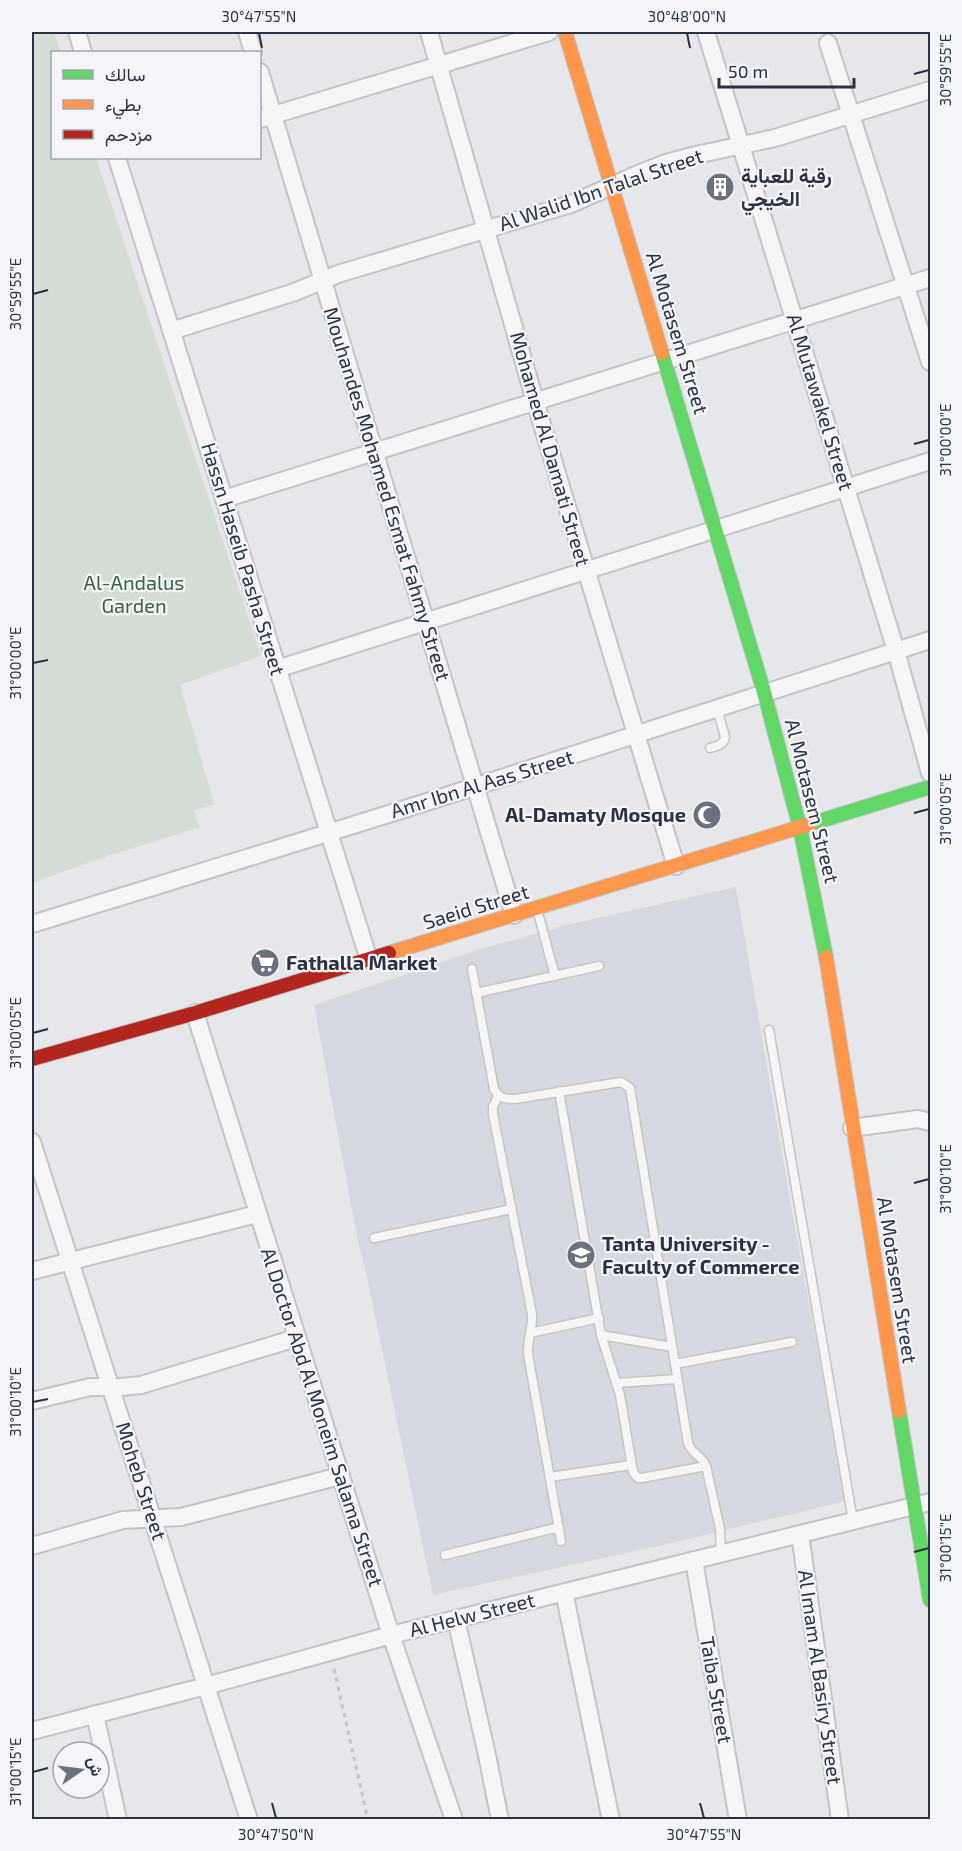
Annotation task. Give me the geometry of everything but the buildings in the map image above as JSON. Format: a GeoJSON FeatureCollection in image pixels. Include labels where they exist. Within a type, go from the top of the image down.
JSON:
{"type":"FeatureCollection","features":[{"type":"Feature","properties":{"kind":"street"},"geometry":{"type":"LineString","coordinates":[[77,32],[83,51]]}},
{"type":"Feature","properties":{"kind":"street"},"geometry":{"type":"LineString","coordinates":[[247,32],[254,51]]}},
{"type":"Feature","properties":{"kind":"street","name":"Mohamed Al Damati Street"},"geometry":{"type":"LineString","coordinates":[[429,32],[535,401],[676,866]]}},
{"type":"Feature","properties":{"kind":"street"},"geometry":{"type":"LineString","coordinates":[[266,117],[549,32]]}},
{"type":"Feature","properties":{"kind":"street","name":"Al Motasem Street"},"geometry":{"type":"LineString","coordinates":[[565,32],[764,692],[800,828],[830,974],[852,1128],[923,1504],[930,1600]]}},
{"type":"Feature","properties":{"kind":"street","name":"Al Mutawakel Street"},"geometry":{"type":"LineString","coordinates":[[706,32],[896,651],[930,773]]}},
{"type":"Feature","properties":{"kind":"street"},"geometry":{"type":"LineString","coordinates":[[828,43],[930,362]]}},
{"type":"Feature","properties":{"kind":"street","name":"Mouhandes Mohamed Esmat Fahmy Street"},"geometry":{"type":"LineString","coordinates":[[261,80],[266,117],[322,280],[514,915]]}},
{"type":"Feature","properties":{"kind":"street","name":"Al Walid Ibn Talal Street"},"geometry":{"type":"LineString","coordinates":[[171,331],[296,292],[322,280],[370,264],[571,204],[666,164],[704,153],[775,138],[930,90]]}},
{"type":"Feature","properties":{"kind":"street","name":"Hassn Haseib Pasha Street"},"geometry":{"type":"LineString","coordinates":[[122,159],[171,331],[369,960]]}},
{"type":"Feature","properties":{"kind":"street"},"geometry":{"type":"LineString","coordinates":[[224,499],[930,278]]}},
{"type":"Feature","properties":{"kind":"street"},"geometry":{"type":"LineString","coordinates":[[278,669],[930,461]]}},
{"type":"Feature","properties":{"kind":"street","name":"Amr Ibn Al Aas Street"},"geometry":{"type":"LineString","coordinates":[[32,924],[476,787],[930,640]]}},
{"type":"Feature","properties":{"kind":"street","name":"Saeid Street"},"geometry":{"type":"LineString","coordinates":[[32,1059],[195,1013],[930,787]]}},
{"type":"Feature","properties":{"kind":"street","name":"Al Doctor Abd Al Moneim Salama Street"},"geometry":{"type":"LineString","coordinates":[[195,1013],[391,1635],[454,1820]]}},
{"type":"Feature","properties":{"kind":"street"},"geometry":{"type":"LineString","coordinates":[[852,1128],[918,1119],[930,1122]]}},
{"type":"Feature","properties":{"kind":"street","name":"Moheb Street"},"geometry":{"type":"LineString","coordinates":[[32,1142],[249,1820]]}},
{"type":"Feature","properties":{"kind":"street"},"geometry":{"type":"LineString","coordinates":[[32,1272],[258,1214]]}},
{"type":"Feature","properties":{"kind":"street"},"geometry":{"type":"LineString","coordinates":[[32,1401],[79,1389],[141,1384],[296,1338]]}},
{"type":"Feature","properties":{"kind":"street"},"geometry":{"type":"LineString","coordinates":[[32,1546],[108,1524],[138,1518],[188,1515],[340,1476]]}},
{"type":"Feature","properties":{"kind":"street","name":"Al Helw Street"},"geometry":{"type":"LineString","coordinates":[[32,1731],[391,1635],[923,1504]]}},
{"type":"Feature","properties":{"kind":"street","name":"Al Imam Al Basiry Street"},"geometry":{"type":"LineString","coordinates":[[800,1534],[840,1820]]}},
{"type":"Feature","properties":{"kind":"street","name":"Taiba Street"},"geometry":{"type":"LineString","coordinates":[[694,1560],[738,1820]]}},
{"type":"Feature","properties":{"kind":"street"},"geometry":{"type":"LineString","coordinates":[[564,1592],[611,1820]]}},
{"type":"Feature","properties":{"kind":"street"},"geometry":{"type":"LineString","coordinates":[[456,1619],[500,1820]]}},
{"type":"Feature","properties":{"kind":"street"},"geometry":{"type":"LineString","coordinates":[[95,1714],[118,1820]]}},
{"type":"Feature","properties":{"kind":"lane"},"geometry":{"type":"LineString","coordinates":[[710,748],[725,741],[717,708]]}},
{"type":"Feature","properties":{"kind":"lane"},"geometry":{"type":"LineString","coordinates":[[537,908],[555,976]]}},
{"type":"Feature","properties":{"kind":"lane"},"geometry":{"type":"LineString","coordinates":[[477,993],[599,966]]}},
{"type":"Feature","properties":{"kind":"lane"},"geometry":{"type":"LineString","coordinates":[[472,969],[494,1089],[498,1096],[515,1099],[621,1082],[630,1088],[689,1448],[703,1459],[706,1466],[720,1529],[721,1554]]}},
{"type":"Feature","properties":{"kind":"lane"},"geometry":{"type":"LineString","coordinates":[[769,1030],[853,1521]]}},
{"type":"Feature","properties":{"kind":"lane"},"geometry":{"type":"LineString","coordinates":[[559,1091],[601,1335],[623,1409],[635,1475],[642,1478],[706,1466]]}},
{"type":"Feature","properties":{"kind":"lane"},"geometry":{"type":"LineString","coordinates":[[498,1096],[493,1107],[493,1114],[532,1314],[528,1354],[561,1542]]}},
{"type":"Feature","properties":{"kind":"lane"},"geometry":{"type":"LineString","coordinates":[[374,1238],[512,1209]]}},
{"type":"Feature","properties":{"kind":"lane"},"geometry":{"type":"LineString","coordinates":[[530,1333],[598,1318]]}},
{"type":"Feature","properties":{"kind":"lane"},"geometry":{"type":"LineString","coordinates":[[601,1335],[672,1347]]}},
{"type":"Feature","properties":{"kind":"lane"},"geometry":{"type":"LineString","coordinates":[[675,1364],[792,1342]]}},
{"type":"Feature","properties":{"kind":"lane"},"geometry":{"type":"LineString","coordinates":[[616,1383],[677,1379]]}},
{"type":"Feature","properties":{"kind":"lane"},"geometry":{"type":"LineString","coordinates":[[550,1478],[632,1465]]}},
{"type":"Feature","properties":{"kind":"lane"},"geometry":{"type":"LineString","coordinates":[[445,1555],[559,1527]]}},
{"type":"Feature","properties":{"kind":"path"},"geometry":{"type":"LineString","coordinates":[[330,1652],[368,1820]]}},
{"type":"Feature","properties":{"kind":"shaded area","name":"Tanta University - Faculty of Commerce"},"geometry":{"type":"Polygon","coordinates":[[[736,887],[792,1211],[846,1501],[659,1546],[433,1595],[357,1237],[314,1005],[481,949],[566,925],[736,887]]]}},
{"type":"Feature","properties":{"kind":"green space","name":"Al-Andalus Garden"},"geometry":{"type":"Polygon","coordinates":[[[32,32],[54,32],[61,51],[51,51],[51,159],[96,159],[261,656],[180,685],[214,804],[194,811],[200,827],[32,883],[32,32]]]}},
{"type":"Feature","properties":{"kind":"traffic: fast"},"geometry":{"type":"LineString","coordinates":[[662,353],[764,692],[800,828],[826,957]]}},
{"type":"Feature","properties":{"kind":"traffic: fast"},"geometry":{"type":"LineString","coordinates":[[810,824],[930,787]]}},
{"type":"Feature","properties":{"kind":"traffic: fast"},"geometry":{"type":"LineString","coordinates":[[899,1411],[930,1600]]}},
{"type":"Feature","properties":{"kind":"traffic: slow"},"geometry":{"type":"LineString","coordinates":[[565,32],[662,353]]}},
{"type":"Feature","properties":{"kind":"traffic: slow"},"geometry":{"type":"LineString","coordinates":[[389,953],[810,824]]}},
{"type":"Feature","properties":{"kind":"traffic: slow"},"geometry":{"type":"LineString","coordinates":[[826,957],[899,1411]]}},
{"type":"Feature","properties":{"kind":"traffic: jam"},"geometry":{"type":"LineString","coordinates":[[32,1059],[195,1013],[389,953]]}},
{"type":"Feature","properties":{"kind":"place","name":"رقية للعباية الخيجي"},"geometry":{"type":"Point","coordinates":[720,187]}},
{"type":"Feature","properties":{"kind":"place","name":"Al-Damaty Mosque"},"geometry":{"type":"Point","coordinates":[707,815]}},
{"type":"Feature","properties":{"kind":"place","name":"Fathalla Market"},"geometry":{"type":"Point","coordinates":[265,963]}},
{"type":"Feature","properties":{"kind":"place","name":"Tanta University - Faculty of Commerce"},"geometry":{"type":"Point","coordinates":[581,1255]}}]}
